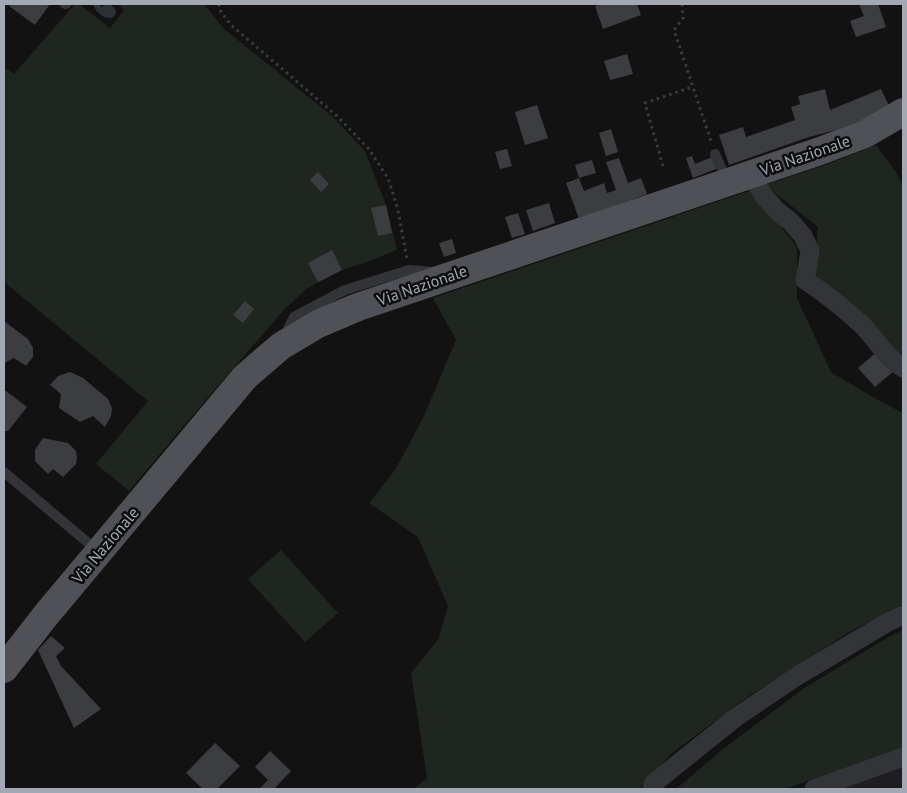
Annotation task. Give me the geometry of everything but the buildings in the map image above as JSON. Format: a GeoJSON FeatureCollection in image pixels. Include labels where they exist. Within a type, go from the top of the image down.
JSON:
{"type":"FeatureCollection","features":[{"type":"Feature","properties":{"kind":"main road","name":"Via Nazionale"},"geometry":{"type":"LineString","coordinates":[[4,669],[245,377],[281,346],[318,324],[358,307],[865,134],[903,112]]}},
{"type":"Feature","properties":{"kind":"street"},"geometry":{"type":"LineString","coordinates":[[739,178],[764,196],[803,236],[810,251],[805,280],[837,303],[864,328],[895,364],[903,368]]}},
{"type":"Feature","properties":{"kind":"street"},"geometry":{"type":"LineString","coordinates":[[653,786],[735,718],[758,702],[797,676],[903,615]]}},
{"type":"Feature","properties":{"kind":"street"},"geometry":{"type":"LineString","coordinates":[[814,789],[903,757]]}},
{"type":"Feature","properties":{"kind":"lane"},"geometry":{"type":"LineString","coordinates":[[716,154],[739,178]]}},
{"type":"Feature","properties":{"kind":"lane"},"geometry":{"type":"LineString","coordinates":[[281,346],[294,316],[346,290],[409,270],[455,274]]}},
{"type":"Feature","properties":{"kind":"lane"},"geometry":{"type":"LineString","coordinates":[[4,472],[99,552]]}},
{"type":"Feature","properties":{"kind":"path"},"geometry":{"type":"LineString","coordinates":[[219,4],[219,9],[231,26],[336,116],[368,148],[388,178],[398,210],[409,270]]}},
{"type":"Feature","properties":{"kind":"path"},"geometry":{"type":"LineString","coordinates":[[682,4],[683,18],[674,30],[716,154]]}},
{"type":"Feature","properties":{"kind":"path"},"geometry":{"type":"LineString","coordinates":[[663,166],[645,103],[692,87]]}},
{"type":"Feature","properties":{"kind":"shaded area"},"geometry":{"type":"Polygon","coordinates":[[[75,4],[79,4],[110,28],[124,10],[118,4],[204,4],[223,28],[333,117],[365,151],[386,205],[397,250],[342,270],[306,289],[283,311],[129,491],[96,464],[148,401],[4,282],[4,67],[14,74],[75,4]]]}},
{"type":"Feature","properties":{"kind":"shaded area"},"geometry":{"type":"Polygon","coordinates":[[[93,4],[98,4],[102,7],[107,4],[110,5],[115,9],[116,14],[112,18],[103,16],[93,4]]]}},
{"type":"Feature","properties":{"kind":"shaded area"},"geometry":{"type":"Polygon","coordinates":[[[876,145],[896,172],[903,186],[903,364],[813,280],[818,227],[765,185],[825,165],[876,145]]]}},
{"type":"Feature","properties":{"kind":"shaded area"},"geometry":{"type":"Polygon","coordinates":[[[752,190],[797,247],[797,298],[831,372],[903,413],[903,604],[851,631],[749,696],[672,753],[640,789],[413,789],[427,778],[411,673],[439,638],[448,606],[418,537],[369,503],[395,470],[423,418],[456,340],[433,298],[752,190]]]}},
{"type":"Feature","properties":{"kind":"shaded area"},"geometry":{"type":"Polygon","coordinates":[[[281,550],[338,613],[305,642],[248,579],[281,550]]]}},
{"type":"Feature","properties":{"kind":"shaded area"},"geometry":{"type":"Polygon","coordinates":[[[903,630],[903,748],[785,789],[676,789],[723,749],[803,689],[903,630]]]}},
{"type":"Feature","properties":{"kind":"shaded area"},"geometry":{"type":"Polygon","coordinates":[[[903,767],[903,789],[842,789],[903,767]]]}}]}
